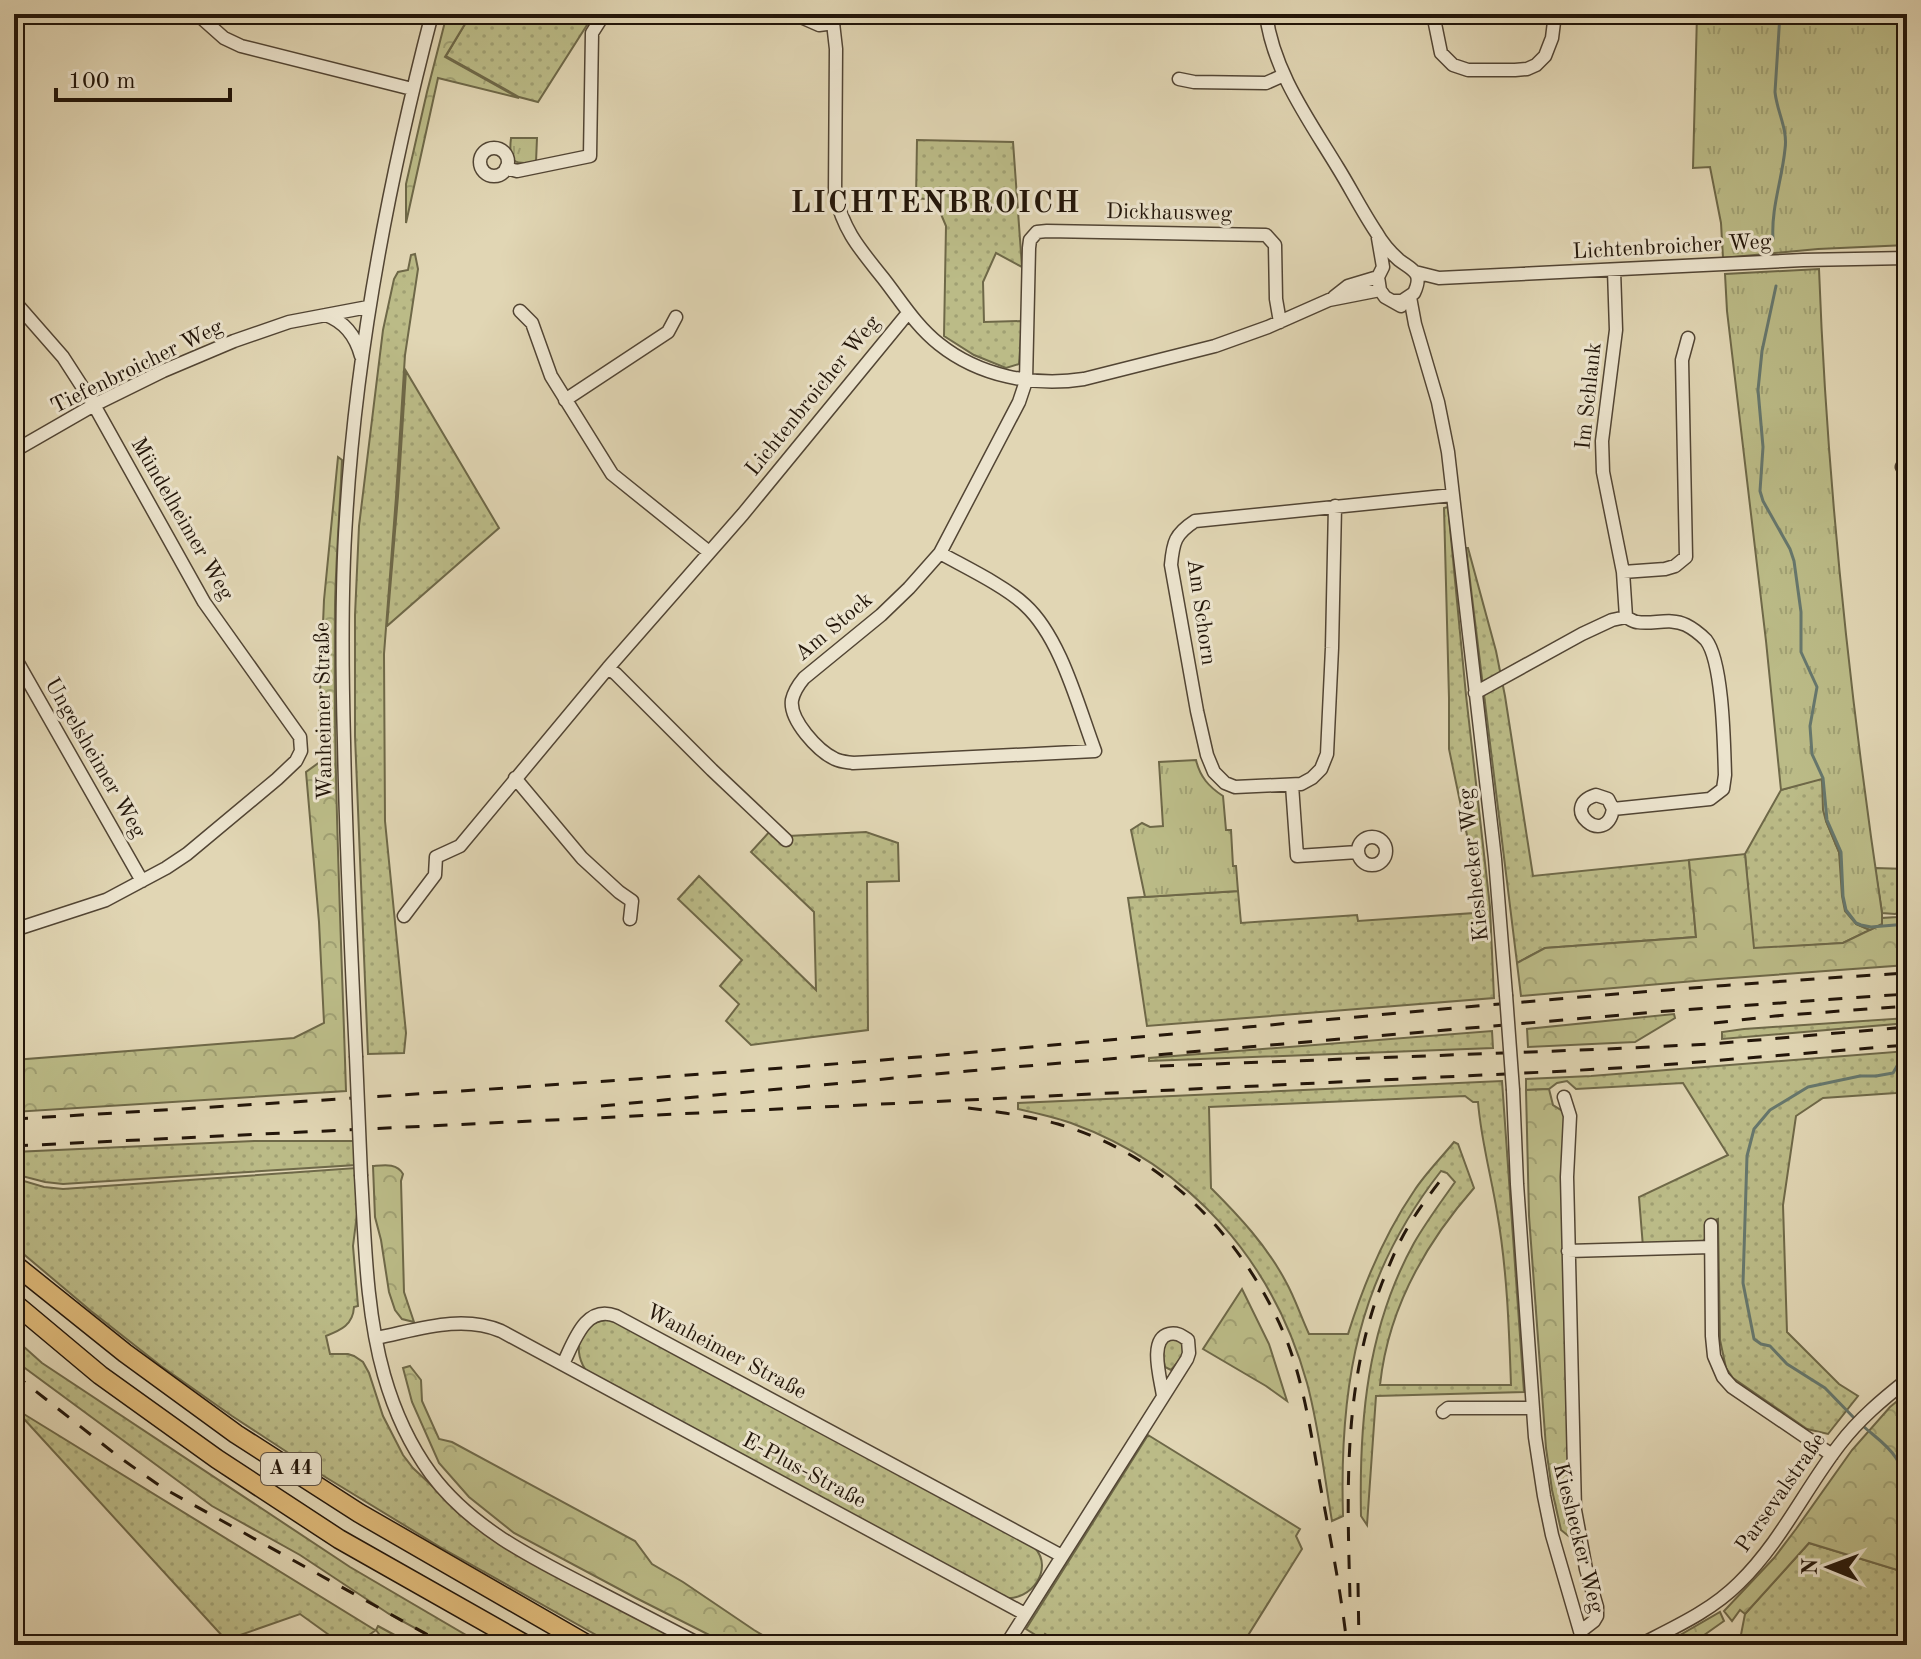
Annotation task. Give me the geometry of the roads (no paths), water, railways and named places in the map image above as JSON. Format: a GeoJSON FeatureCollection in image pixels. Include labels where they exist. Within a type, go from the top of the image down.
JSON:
{"type":"FeatureCollection","features":[{"type":"Feature","properties":{"kind":"highway","name":"A 44"},"geometry":{"type":"LineString","coordinates":[[14,1264],[125,1353],[236,1434],[359,1513],[588,1645]]}},
{"type":"Feature","properties":{"kind":"highway","name":"A 44"},"geometry":{"type":"LineString","coordinates":[[14,1303],[100,1375],[217,1459],[339,1539],[526,1645]]}},
{"type":"Feature","properties":{"kind":"street"},"geometry":{"type":"LineString","coordinates":[[197,14],[224,38],[241,46],[412,89]]}},
{"type":"Feature","properties":{"kind":"street","name":"Wanheimer Straße"},"geometry":{"type":"LineString","coordinates":[[432,14],[412,89],[368,307],[346,519],[342,662],[347,858],[361,1176],[367,1271],[376,1338],[383,1372],[404,1428],[431,1475],[464,1510],[497,1536],[537,1560],[701,1645]]}},
{"type":"Feature","properties":{"kind":"street"},"geometry":{"type":"LineString","coordinates":[[506,168],[517,171],[590,156],[592,33],[604,14]]}},
{"type":"Feature","properties":{"kind":"street"},"geometry":{"type":"LineString","coordinates":[[794,14],[819,25],[833,18],[837,205],[851,238],[908,313]]}},
{"type":"Feature","properties":{"kind":"street"},"geometry":{"type":"LineString","coordinates":[[1266,14],[1268,30],[1290,89],[1377,234],[1400,261]]}},
{"type":"Feature","properties":{"kind":"street"},"geometry":{"type":"LineString","coordinates":[[1433,14],[1441,53],[1453,65],[1468,70],[1515,70],[1536,65],[1545,56],[1552,38],[1555,14]]}},
{"type":"Feature","properties":{"kind":"street"},"geometry":{"type":"LineString","coordinates":[[1179,79],[1266,83],[1284,75]]}},
{"type":"Feature","properties":{"kind":"street","name":"Dickhausweg"},"geometry":{"type":"LineString","coordinates":[[1026,381],[1029,248],[1033,235],[1041,231],[1266,235],[1275,245],[1276,299],[1280,322]]}},
{"type":"Feature","properties":{"kind":"street"},"geometry":{"type":"LineString","coordinates":[[1377,234],[1380,278],[1385,297],[1402,301],[1413,292],[1418,280],[1408,264],[1400,261],[1391,262],[1380,278]]}},
{"type":"Feature","properties":{"kind":"street","name":"Lichtenbroicher Weg"},"geometry":{"type":"LineString","coordinates":[[1415,272],[1439,278],[1803,260],[1907,258]]}},
{"type":"Feature","properties":{"kind":"street","name":"Im Schlank"},"geometry":{"type":"LineString","coordinates":[[1614,270],[1616,330],[1602,441],[1607,496],[1623,572],[1626,617]]}},
{"type":"Feature","properties":{"kind":"street","name":"Lichtenbroicher Weg"},"geometry":{"type":"LineString","coordinates":[[404,916],[435,875],[436,857],[460,846],[608,668],[743,514],[908,313],[939,344],[983,369],[1026,381],[1068,382],[1215,346],[1329,300],[1348,286],[1380,278]]}},
{"type":"Feature","properties":{"kind":"street","name":"Lichtenbroicher Weg"},"geometry":{"type":"LineString","coordinates":[[1413,292],[1439,278]]}},
{"type":"Feature","properties":{"kind":"street","name":"Kieshecker Weg"},"geometry":{"type":"LineString","coordinates":[[1413,292],[1415,324]]}},
{"type":"Feature","properties":{"kind":"street","name":"Mündelheimer Weg"},"geometry":{"type":"LineString","coordinates":[[14,301],[63,357],[94,405],[192,583],[300,737],[301,751],[296,761],[272,783],[187,854],[142,881]]}},
{"type":"Feature","properties":{"kind":"street","name":"Kieshecker Weg"},"geometry":{"type":"LineString","coordinates":[[1394,301],[1409,312],[1415,324],[1448,452],[1495,859],[1539,1469],[1549,1522],[1584,1645]]}},
{"type":"Feature","properties":{"kind":"street","name":"Tiefenbroicher Weg"},"geometry":{"type":"LineString","coordinates":[[14,451],[94,405],[234,341],[289,322],[368,307]]}},
{"type":"Feature","properties":{"kind":"street"},"geometry":{"type":"LineString","coordinates":[[520,311],[532,323],[551,376],[612,474],[709,552]]}},
{"type":"Feature","properties":{"kind":"street"},"geometry":{"type":"LineString","coordinates":[[326,315],[339,321],[352,334],[362,363]]}},
{"type":"Feature","properties":{"kind":"street"},"geometry":{"type":"LineString","coordinates":[[565,400],[668,332],[676,317]]}},
{"type":"Feature","properties":{"kind":"street"},"geometry":{"type":"LineString","coordinates":[[1623,572],[1665,569],[1686,557],[1682,360],[1688,338]]}},
{"type":"Feature","properties":{"kind":"street","name":"Am Stock"},"geometry":{"type":"LineString","coordinates":[[940,553],[1011,595],[1027,607],[1045,629],[1065,670],[1095,751],[853,763],[831,758],[821,750],[798,724],[793,712],[792,700],[804,678],[881,615],[940,553],[1019,402],[1026,381]]}},
{"type":"Feature","properties":{"kind":"street","name":"Am Schorn"},"geometry":{"type":"LineString","coordinates":[[1292,785],[1235,787],[1225,783],[1214,772],[1207,755],[1183,639],[1171,565],[1173,543],[1184,528],[1195,521],[1453,495]]}},
{"type":"Feature","properties":{"kind":"street"},"geometry":{"type":"LineString","coordinates":[[1335,506],[1327,754],[1315,775],[1301,784],[1292,785],[1297,856],[1358,852]]}},
{"type":"Feature","properties":{"kind":"street"},"geometry":{"type":"LineString","coordinates":[[1475,693],[1612,620],[1626,617],[1636,622],[1679,623],[1687,625],[1707,641],[1719,686],[1725,775],[1723,789],[1710,799],[1613,809]]}},
{"type":"Feature","properties":{"kind":"street","name":"Ungelsheimer Weg"},"geometry":{"type":"LineString","coordinates":[[14,656],[142,881]]}},
{"type":"Feature","properties":{"kind":"street"},"geometry":{"type":"LineString","coordinates":[[608,668],[786,840]]}},
{"type":"Feature","properties":{"kind":"street"},"geometry":{"type":"LineString","coordinates":[[515,778],[582,858],[632,901],[630,919]]}},
{"type":"Feature","properties":{"kind":"street"},"geometry":{"type":"LineString","coordinates":[[14,930],[106,900],[142,881]]}},
{"type":"Feature","properties":{"kind":"street","name":"Kieshecker Weg"},"geometry":{"type":"LineString","coordinates":[[1564,1097],[1570,1116],[1567,1177],[1575,1510],[1597,1607],[1594,1621],[1581,1631]]}},
{"type":"Feature","properties":{"kind":"street"},"geometry":{"type":"LineString","coordinates":[[1711,1225],[1712,1336],[1714,1356],[1723,1377],[1732,1387],[1832,1455]]}},
{"type":"Feature","properties":{"kind":"street"},"geometry":{"type":"LineString","coordinates":[[1568,1251],[1711,1247]]}},
{"type":"Feature","properties":{"kind":"street","name":"Wanheimer Straße"},"geometry":{"type":"LineString","coordinates":[[563,1364],[588,1319],[604,1313],[616,1316],[1062,1556]]}},
{"type":"Feature","properties":{"kind":"street"},"geometry":{"type":"LineString","coordinates":[[376,1338],[460,1322],[482,1325],[501,1331],[563,1364]]}},
{"type":"Feature","properties":{"kind":"street"},"geometry":{"type":"LineString","coordinates":[[1006,1645],[1174,1381],[1189,1353],[1188,1340],[1179,1334],[1167,1334],[1161,1338],[1157,1348],[1163,1396]]}},
{"type":"Feature","properties":{"kind":"street","name":"E-Plus-Straße"},"geometry":{"type":"LineString","coordinates":[[563,1364],[1025,1614]]}},
{"type":"Feature","properties":{"kind":"street","name":"Parsevalstraße"},"geometry":{"type":"LineString","coordinates":[[1640,1645],[1696,1616],[1738,1585],[1783,1531],[1849,1433],[1907,1380]]}},
{"type":"Feature","properties":{"kind":"street"},"geometry":{"type":"LineString","coordinates":[[1443,1412],[1448,1408],[1533,1408]]}},
{"type":"Feature","properties":{"kind":"waterway"},"geometry":{"type":"LineString","coordinates":[[1773,239],[1786,142],[1775,92],[1780,14]]}},
{"type":"Feature","properties":{"kind":"waterway"},"geometry":{"type":"LineString","coordinates":[[1776,286],[1762,351],[1758,390],[1763,447],[1760,491],[1794,561],[1801,612],[1801,652],[1817,687],[1810,726],[1812,754],[1823,778],[1827,820],[1841,852],[1846,910],[1861,925],[1907,924]]}},
{"type":"Feature","properties":{"kind":"waterway"},"geometry":{"type":"LineString","coordinates":[[1857,1421],[1825,1388],[1787,1364],[1770,1346],[1754,1339],[1743,1283],[1747,1156],[1754,1129],[1770,1110],[1808,1087],[1860,1076],[1893,1073],[1897,1066],[1907,1066]]}},
{"type":"Feature","properties":{"kind":"waterway"},"geometry":{"type":"LineString","coordinates":[[1863,1426],[1889,1449],[1899,1464],[1907,1515]]}},
{"type":"Feature","properties":{"kind":"railway"},"geometry":{"type":"LineString","coordinates":[[14,1119],[764,1069],[1518,1002],[1907,973]]}},
{"type":"Feature","properties":{"kind":"railway"},"geometry":{"type":"LineString","coordinates":[[601,1106],[968,1071],[1668,1011],[1907,994]]}},
{"type":"Feature","properties":{"kind":"railway"},"geometry":{"type":"LineString","coordinates":[[1714,1023],[1907,1006]]}},
{"type":"Feature","properties":{"kind":"railway"},"geometry":{"type":"LineString","coordinates":[[1160,1066],[1711,1044],[1907,1027]]}},
{"type":"Feature","properties":{"kind":"railway"},"geometry":{"type":"LineString","coordinates":[[14,1146],[1546,1072],[1907,1045]]}},
{"type":"Feature","properties":{"kind":"railway"},"geometry":{"type":"LineString","coordinates":[[968,1108],[1058,1124],[1132,1156],[1165,1178],[1195,1204],[1247,1265],[1285,1336],[1302,1390],[1347,1645]]}},
{"type":"Feature","properties":{"kind":"railway"},"geometry":{"type":"LineString","coordinates":[[1350,1597],[1350,1438],[1360,1360],[1369,1321],[1397,1248],[1417,1213],[1447,1172]]}},
{"type":"Feature","properties":{"kind":"railway"},"geometry":{"type":"LineString","coordinates":[[14,1374],[163,1488],[446,1645]]}},
{"type":"Feature","properties":{"kind":"railway"},"geometry":{"type":"LineString","coordinates":[[1358,1583],[1359,1645]]}},
{"type":"Feature","properties":{"kind":"district","name":"LICHTENBROICH"},"geometry":{"type":"Point","coordinates":[936,204]}}]}
